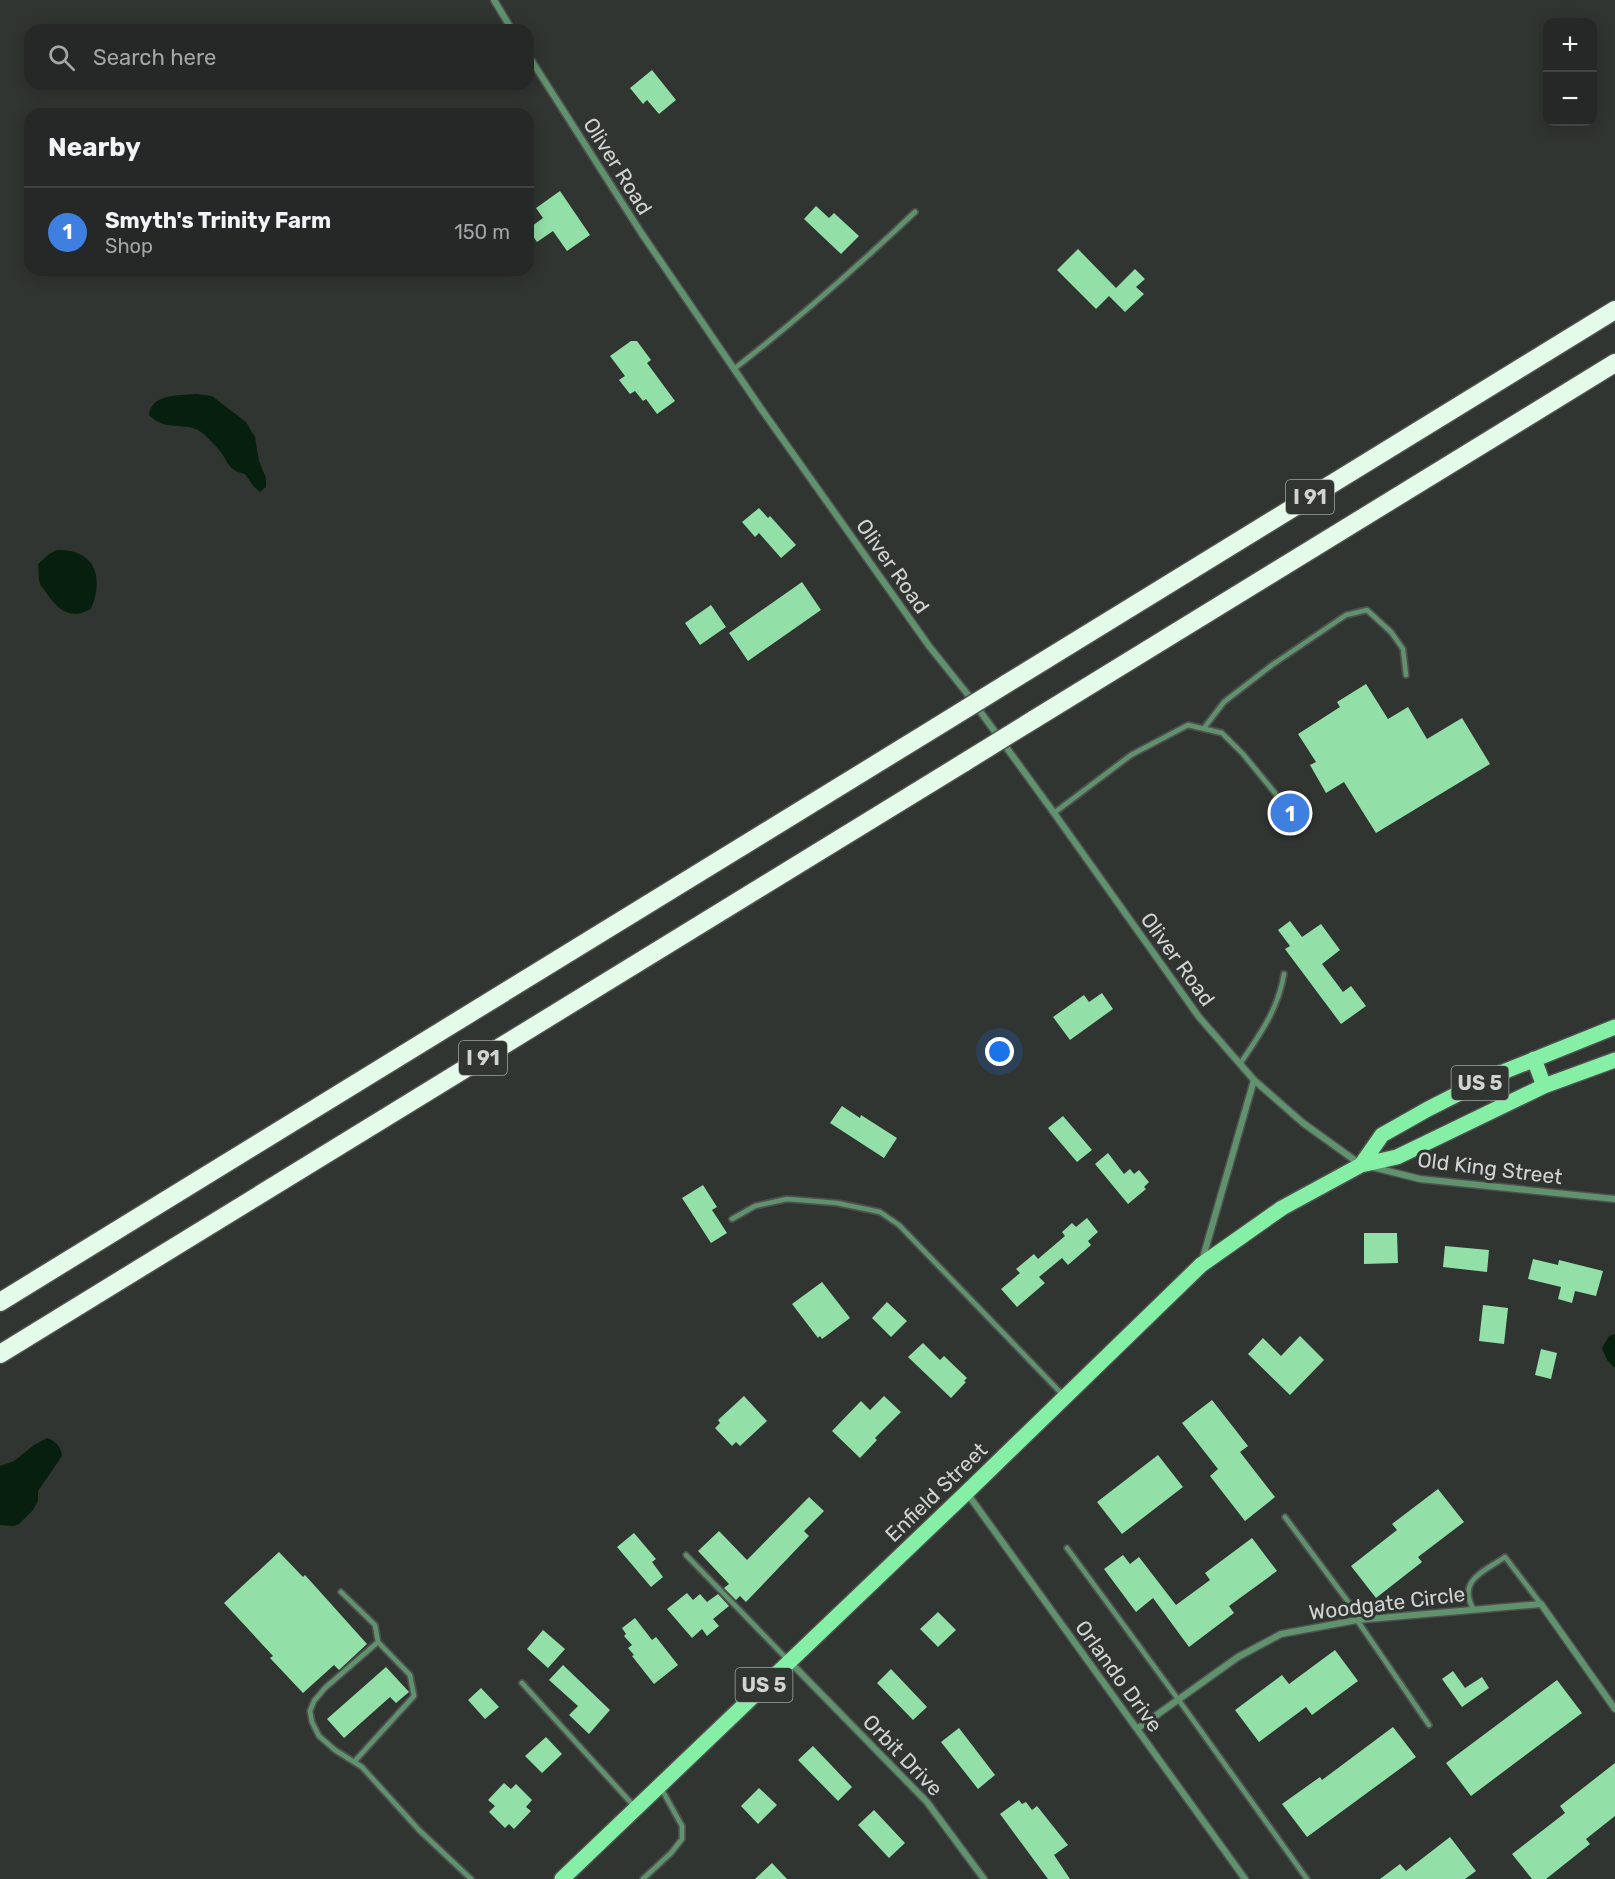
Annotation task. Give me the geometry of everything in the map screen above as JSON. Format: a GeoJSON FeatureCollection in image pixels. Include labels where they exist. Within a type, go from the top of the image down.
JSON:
{"type":"FeatureCollection","features":[{"type":"Feature","properties":{"kind":"highway","name":"I 91"},"geometry":{"type":"LineString","coordinates":[[0,1302],[1615,310]]}},
{"type":"Feature","properties":{"kind":"highway","name":"I 91"},"geometry":{"type":"LineString","coordinates":[[0,1354],[1615,363]]}},
{"type":"Feature","properties":{"kind":"main road","name":"US 5"},"geometry":{"type":"LineString","coordinates":[[1361,1165],[1382,1135],[1428,1109],[1534,1059],[1615,1027]]}},
{"type":"Feature","properties":{"kind":"main road"},"geometry":{"type":"LineString","coordinates":[[1534,1059],[1544,1086]]}},
{"type":"Feature","properties":{"kind":"main road","name":"US 5"},"geometry":{"type":"LineString","coordinates":[[1361,1165],[1397,1157],[1544,1086],[1615,1060]]}},
{"type":"Feature","properties":{"kind":"main road","name":"Enfield Street"},"geometry":{"type":"LineString","coordinates":[[562,1879],[1201,1265],[1282,1208],[1361,1165]]}},
{"type":"Feature","properties":{"kind":"street"},"geometry":{"type":"LineString","coordinates":[[494,0],[508,24]]}},
{"type":"Feature","properties":{"kind":"street","name":"Oliver Road"},"geometry":{"type":"LineString","coordinates":[[534,64],[642,234],[734,369],[929,646],[969,696],[1199,1017],[1254,1080],[1303,1123],[1361,1165]]}},
{"type":"Feature","properties":{"kind":"street"},"geometry":{"type":"LineString","coordinates":[[1201,1265],[1254,1080]]}},
{"type":"Feature","properties":{"kind":"street","name":"Old King Street"},"geometry":{"type":"LineString","coordinates":[[1361,1165],[1420,1179],[1615,1199]]}},
{"type":"Feature","properties":{"kind":"street","name":"Orlando Drive"},"geometry":{"type":"LineString","coordinates":[[966,1492],[1245,1879]]}},
{"type":"Feature","properties":{"kind":"street"},"geometry":{"type":"LineString","coordinates":[[1541,1604],[1615,1709]]}},
{"type":"Feature","properties":{"kind":"street","name":"Woodgate Circle"},"geometry":{"type":"LineString","coordinates":[[1137,1728],[1238,1657],[1281,1634],[1359,1620],[1541,1604]]}},
{"type":"Feature","properties":{"kind":"street","name":"Orbit Drive"},"geometry":{"type":"LineString","coordinates":[[789,1661],[927,1802],[984,1879]]}},
{"type":"Feature","properties":{"kind":"lane"},"geometry":{"type":"LineString","coordinates":[[734,369],[830,290],[915,212]]}},
{"type":"Feature","properties":{"kind":"lane"},"geometry":{"type":"LineString","coordinates":[[1204,728],[1224,702],[1272,665],[1346,615],[1367,610],[1391,632],[1402,649],[1406,675]]}},
{"type":"Feature","properties":{"kind":"lane"},"geometry":{"type":"LineString","coordinates":[[1054,813],[1131,755],[1188,725],[1222,733],[1244,754],[1275,793]]}},
{"type":"Feature","properties":{"kind":"lane"},"geometry":{"type":"LineString","coordinates":[[1240,1064],[1274,1011],[1281,992],[1284,974]]}},
{"type":"Feature","properties":{"kind":"lane"},"geometry":{"type":"LineString","coordinates":[[732,1219],[755,1206],[787,1199],[837,1203],[880,1212],[899,1225],[1065,1397]]}},
{"type":"Feature","properties":{"kind":"lane"},"geometry":{"type":"LineString","coordinates":[[1286,1517],[1359,1620],[1429,1725]]}},
{"type":"Feature","properties":{"kind":"lane"},"geometry":{"type":"LineString","coordinates":[[1067,1548],[1179,1699],[1307,1879]]}},
{"type":"Feature","properties":{"kind":"lane"},"geometry":{"type":"LineString","coordinates":[[686,1555],[789,1661]]}},
{"type":"Feature","properties":{"kind":"lane"},"geometry":{"type":"LineString","coordinates":[[1474,1610],[1467,1592],[1470,1581],[1505,1557],[1541,1604]]}},
{"type":"Feature","properties":{"kind":"lane"},"geometry":{"type":"LineString","coordinates":[[341,1593],[375,1625],[378,1642],[410,1675],[414,1696],[354,1762]]}},
{"type":"Feature","properties":{"kind":"lane"},"geometry":{"type":"LineString","coordinates":[[378,1642],[325,1688],[314,1701],[310,1711],[312,1722],[319,1736],[335,1750],[362,1767],[427,1839],[471,1879]]}},
{"type":"Feature","properties":{"kind":"lane"},"geometry":{"type":"LineString","coordinates":[[522,1683],[636,1808]]}},
{"type":"Feature","properties":{"kind":"lane"},"geometry":{"type":"LineString","coordinates":[[643,1879],[671,1853],[682,1839],[682,1826],[659,1785]]}},
{"type":"Feature","properties":{"kind":"shaded area"},"geometry":{"type":"Polygon","coordinates":[[[196,394],[212,396],[246,422],[255,437],[259,461],[266,478],[266,487],[260,492],[245,474],[232,468],[219,450],[201,432],[192,428],[168,425],[149,415],[151,408],[160,399],[196,394]]]}},
{"type":"Feature","properties":{"kind":"shaded area"},"geometry":{"type":"Polygon","coordinates":[[[57,550],[81,554],[94,568],[97,587],[91,609],[76,614],[64,611],[54,603],[41,586],[38,564],[57,550]]]}},
{"type":"Feature","properties":{"kind":"shaded area"},"geometry":{"type":"Polygon","coordinates":[[[1615,1334],[1615,1368],[1607,1360],[1602,1348],[1609,1336],[1615,1334]]]}},
{"type":"Feature","properties":{"kind":"shaded area"},"geometry":{"type":"Polygon","coordinates":[[[47,1438],[58,1445],[62,1456],[38,1491],[38,1501],[33,1510],[19,1524],[0,1525],[0,1466],[14,1461],[47,1438]]]}},
{"type":"Feature","properties":{"kind":"building"},"geometry":{"type":"Polygon","coordinates":[[[652,70],[676,100],[659,114],[647,100],[643,104],[630,88],[652,70]]]}},
{"type":"Feature","properties":{"kind":"building"},"geometry":{"type":"Polygon","coordinates":[[[560,191],[590,235],[567,251],[553,231],[537,242],[534,238],[534,225],[543,218],[536,208],[560,191]]]}},
{"type":"Feature","properties":{"kind":"building"},"geometry":{"type":"Polygon","coordinates":[[[816,206],[829,218],[834,213],[859,236],[841,254],[804,219],[816,206]]]}},
{"type":"Feature","properties":{"kind":"building"},"geometry":{"type":"Polygon","coordinates":[[[1078,249],[1116,288],[1135,269],[1145,279],[1136,287],[1144,294],[1125,312],[1109,296],[1096,309],[1057,270],[1078,249]]]}},
{"type":"Feature","properties":{"kind":"building"},"geometry":{"type":"Polygon","coordinates":[[[631,341],[637,341],[651,360],[647,363],[675,401],[657,414],[646,399],[643,401],[635,391],[630,394],[619,380],[625,376],[610,356],[631,341]]]}},
{"type":"Feature","properties":{"kind":"building"},"geometry":{"type":"Polygon","coordinates":[[[759,508],[768,518],[770,516],[796,545],[781,558],[759,533],[755,537],[742,522],[759,508]]]}},
{"type":"Feature","properties":{"kind":"building"},"geometry":{"type":"Polygon","coordinates":[[[802,582],[821,610],[748,661],[729,633],[802,582]]]}},
{"type":"Feature","properties":{"kind":"building"},"geometry":{"type":"Polygon","coordinates":[[[711,605],[726,627],[700,645],[685,623],[711,605]]]}},
{"type":"Feature","properties":{"kind":"building"},"geometry":{"type":"Polygon","coordinates":[[[1366,684],[1388,719],[1408,707],[1427,739],[1462,718],[1490,764],[1376,833],[1344,782],[1326,793],[1310,765],[1316,762],[1298,734],[1340,707],[1337,702],[1366,684]]]}},
{"type":"Feature","properties":{"kind":"building"},"geometry":{"type":"Polygon","coordinates":[[[1290,921],[1302,937],[1321,924],[1340,950],[1322,964],[1343,992],[1351,986],[1366,1006],[1341,1024],[1285,949],[1290,946],[1278,930],[1290,921]]]}},
{"type":"Feature","properties":{"kind":"building"},"geometry":{"type":"Polygon","coordinates":[[[1102,993],[1113,1009],[1070,1040],[1053,1017],[1084,995],[1089,1002],[1102,993]]]}},
{"type":"Feature","properties":{"kind":"building"},"geometry":{"type":"Polygon","coordinates":[[[842,1106],[897,1138],[884,1158],[830,1123],[842,1106]]]}},
{"type":"Feature","properties":{"kind":"building"},"geometry":{"type":"Polygon","coordinates":[[[1063,1116],[1092,1150],[1077,1162],[1048,1128],[1063,1116]]]}},
{"type":"Feature","properties":{"kind":"building"},"geometry":{"type":"Polygon","coordinates":[[[1108,1153],[1124,1174],[1130,1169],[1134,1174],[1139,1170],[1149,1182],[1144,1187],[1146,1189],[1128,1204],[1095,1164],[1108,1153]]]}},
{"type":"Feature","properties":{"kind":"building"},"geometry":{"type":"Polygon","coordinates":[[[703,1185],[717,1207],[712,1210],[727,1233],[711,1243],[682,1198],[703,1185]]]}},
{"type":"Feature","properties":{"kind":"building"},"geometry":{"type":"Polygon","coordinates":[[[1087,1218],[1098,1232],[1088,1241],[1091,1245],[1068,1265],[1062,1258],[1039,1277],[1045,1283],[1017,1307],[1001,1289],[1020,1273],[1016,1269],[1034,1254],[1038,1259],[1065,1236],[1062,1232],[1072,1223],[1076,1227],[1087,1218]]]}},
{"type":"Feature","properties":{"kind":"building"},"geometry":{"type":"Polygon","coordinates":[[[1364,1233],[1397,1233],[1398,1263],[1364,1264],[1364,1233]]]}},
{"type":"Feature","properties":{"kind":"building"},"geometry":{"type":"Polygon","coordinates":[[[1445,1246],[1489,1250],[1487,1272],[1443,1267],[1445,1246]]]}},
{"type":"Feature","properties":{"kind":"building"},"geometry":{"type":"Polygon","coordinates":[[[1533,1259],[1558,1265],[1559,1260],[1603,1271],[1596,1296],[1575,1291],[1572,1303],[1558,1299],[1561,1287],[1528,1279],[1533,1259]]]}},
{"type":"Feature","properties":{"kind":"building"},"geometry":{"type":"Polygon","coordinates":[[[822,1282],[850,1318],[822,1339],[820,1336],[818,1338],[792,1304],[822,1282]]]}},
{"type":"Feature","properties":{"kind":"building"},"geometry":{"type":"Polygon","coordinates":[[[887,1302],[907,1321],[891,1337],[872,1318],[887,1302]]]}},
{"type":"Feature","properties":{"kind":"building"},"geometry":{"type":"Polygon","coordinates":[[[1483,1305],[1508,1308],[1504,1344],[1479,1341],[1483,1305]]]}},
{"type":"Feature","properties":{"kind":"building"},"geometry":{"type":"Polygon","coordinates":[[[1300,1336],[1324,1360],[1290,1395],[1248,1354],[1263,1338],[1281,1356],[1300,1336]]]}},
{"type":"Feature","properties":{"kind":"building"},"geometry":{"type":"Polygon","coordinates":[[[923,1343],[940,1360],[944,1356],[967,1378],[951,1398],[908,1357],[923,1343]]]}},
{"type":"Feature","properties":{"kind":"building"},"geometry":{"type":"Polygon","coordinates":[[[1541,1349],[1557,1353],[1551,1379],[1535,1375],[1541,1349]]]}},
{"type":"Feature","properties":{"kind":"building"},"geometry":{"type":"Polygon","coordinates":[[[744,1396],[767,1421],[740,1446],[736,1442],[732,1446],[715,1428],[720,1423],[718,1420],[744,1396]]]}},
{"type":"Feature","properties":{"kind":"building"},"geometry":{"type":"Polygon","coordinates":[[[884,1396],[901,1412],[875,1438],[877,1440],[860,1458],[832,1431],[861,1401],[870,1410],[884,1396]]]}},
{"type":"Feature","properties":{"kind":"building"},"geometry":{"type":"Polygon","coordinates":[[[1212,1400],[1248,1446],[1240,1452],[1275,1497],[1245,1521],[1210,1476],[1218,1469],[1182,1423],[1212,1400]]]}},
{"type":"Feature","properties":{"kind":"building"},"geometry":{"type":"Polygon","coordinates":[[[1158,1455],[1183,1487],[1122,1534],[1097,1502],[1158,1455]]]}},
{"type":"Feature","properties":{"kind":"building"},"geometry":{"type":"Polygon","coordinates":[[[1438,1489],[1464,1522],[1418,1557],[1422,1562],[1376,1598],[1351,1566],[1397,1530],[1392,1524],[1438,1489]]]}},
{"type":"Feature","properties":{"kind":"building"},"geometry":{"type":"Polygon","coordinates":[[[809,1497],[824,1511],[804,1531],[809,1536],[746,1602],[740,1596],[736,1600],[724,1588],[729,1584],[698,1551],[719,1531],[747,1560],[809,1497]]]}},
{"type":"Feature","properties":{"kind":"building"},"geometry":{"type":"Polygon","coordinates":[[[634,1533],[656,1559],[652,1562],[663,1577],[651,1587],[617,1547],[634,1533]]]}},
{"type":"Feature","properties":{"kind":"building"},"geometry":{"type":"Polygon","coordinates":[[[1252,1538],[1277,1571],[1229,1606],[1234,1613],[1189,1647],[1153,1598],[1136,1612],[1104,1569],[1123,1555],[1130,1564],[1139,1557],[1176,1605],[1210,1580],[1205,1573],[1252,1538]]]}},
{"type":"Feature","properties":{"kind":"building"},"geometry":{"type":"Polygon","coordinates":[[[279,1552],[303,1577],[305,1575],[367,1644],[339,1670],[334,1665],[303,1693],[270,1658],[273,1656],[224,1603],[279,1552]]]}},
{"type":"Feature","properties":{"kind":"building"},"geometry":{"type":"Polygon","coordinates":[[[687,1593],[693,1600],[700,1594],[707,1602],[718,1594],[729,1606],[713,1619],[719,1626],[707,1636],[702,1629],[692,1638],[667,1609],[687,1593]]]}},
{"type":"Feature","properties":{"kind":"building"},"geometry":{"type":"Polygon","coordinates":[[[938,1612],[956,1630],[938,1647],[920,1629],[938,1612]]]}},
{"type":"Feature","properties":{"kind":"building"},"geometry":{"type":"Polygon","coordinates":[[[635,1618],[652,1640],[656,1637],[678,1665],[654,1684],[632,1656],[634,1655],[628,1648],[632,1645],[624,1636],[626,1634],[622,1628],[635,1618]]]}},
{"type":"Feature","properties":{"kind":"building"},"geometry":{"type":"Polygon","coordinates":[[[543,1630],[565,1649],[548,1668],[527,1649],[543,1630]]]}},
{"type":"Feature","properties":{"kind":"building"},"geometry":{"type":"Polygon","coordinates":[[[1335,1650],[1358,1681],[1312,1715],[1306,1707],[1259,1742],[1235,1710],[1282,1675],[1289,1684],[1335,1650]]]}},
{"type":"Feature","properties":{"kind":"building"},"geometry":{"type":"Polygon","coordinates":[[[563,1665],[610,1710],[589,1734],[569,1715],[578,1706],[549,1680],[563,1665]]]}},
{"type":"Feature","properties":{"kind":"building"},"geometry":{"type":"Polygon","coordinates":[[[386,1667],[409,1692],[396,1703],[390,1697],[344,1738],[327,1719],[386,1667]]]}},
{"type":"Feature","properties":{"kind":"building"},"geometry":{"type":"Polygon","coordinates":[[[891,1669],[927,1707],[913,1720],[877,1683],[891,1669]]]}},
{"type":"Feature","properties":{"kind":"building"},"geometry":{"type":"Polygon","coordinates":[[[1453,1671],[1465,1688],[1482,1677],[1489,1688],[1462,1707],[1442,1679],[1453,1671]]]}},
{"type":"Feature","properties":{"kind":"building"},"geometry":{"type":"Polygon","coordinates":[[[1557,1680],[1582,1713],[1471,1796],[1446,1763],[1557,1680]]]}},
{"type":"Feature","properties":{"kind":"building"},"geometry":{"type":"Polygon","coordinates":[[[481,1688],[499,1707],[485,1719],[468,1700],[481,1688]]]}},
{"type":"Feature","properties":{"kind":"building"},"geometry":{"type":"Polygon","coordinates":[[[1393,1727],[1416,1757],[1307,1837],[1282,1804],[1320,1777],[1322,1780],[1393,1727]]]}},
{"type":"Feature","properties":{"kind":"building"},"geometry":{"type":"Polygon","coordinates":[[[959,1728],[995,1775],[978,1789],[941,1742],[959,1728]]]}},
{"type":"Feature","properties":{"kind":"building"},"geometry":{"type":"Polygon","coordinates":[[[546,1737],[562,1754],[542,1773],[525,1756],[546,1737]]]}},
{"type":"Feature","properties":{"kind":"building"},"geometry":{"type":"Polygon","coordinates":[[[813,1746],[852,1787],[838,1801],[798,1760],[813,1746]]]}},
{"type":"Feature","properties":{"kind":"building"},"geometry":{"type":"Polygon","coordinates":[[[1615,1763],[1615,1816],[1586,1839],[1590,1844],[1546,1879],[1532,1879],[1512,1854],[1565,1813],[1560,1806],[1615,1763]]]}},
{"type":"Feature","properties":{"kind":"building"},"geometry":{"type":"Polygon","coordinates":[[[504,1783],[511,1789],[516,1784],[532,1800],[526,1807],[531,1811],[514,1829],[509,1824],[505,1828],[489,1812],[495,1806],[488,1800],[504,1783]]]}},
{"type":"Feature","properties":{"kind":"building"},"geometry":{"type":"Polygon","coordinates":[[[759,1788],[777,1805],[758,1824],[741,1806],[759,1788]]]}},
{"type":"Feature","properties":{"kind":"building"},"geometry":{"type":"Polygon","coordinates":[[[1019,1800],[1022,1804],[1026,1802],[1032,1810],[1037,1806],[1068,1845],[1054,1855],[1070,1879],[1048,1879],[1000,1814],[1019,1800]]]}},
{"type":"Feature","properties":{"kind":"building"},"geometry":{"type":"Polygon","coordinates":[[[874,1810],[905,1843],[889,1858],[858,1825],[874,1810]]]}},
{"type":"Feature","properties":{"kind":"building"},"geometry":{"type":"Polygon","coordinates":[[[1450,1837],[1476,1871],[1465,1879],[1380,1879],[1400,1864],[1406,1871],[1450,1837]]]}},
{"type":"Feature","properties":{"kind":"building"},"geometry":{"type":"Polygon","coordinates":[[[772,1863],[787,1879],[755,1879],[772,1863]]]}},
{"type":"Feature","properties":{"kind":"place","name":"Smyth's Trinity Farm"},"geometry":{"type":"Point","coordinates":[1290,813]}}]}
